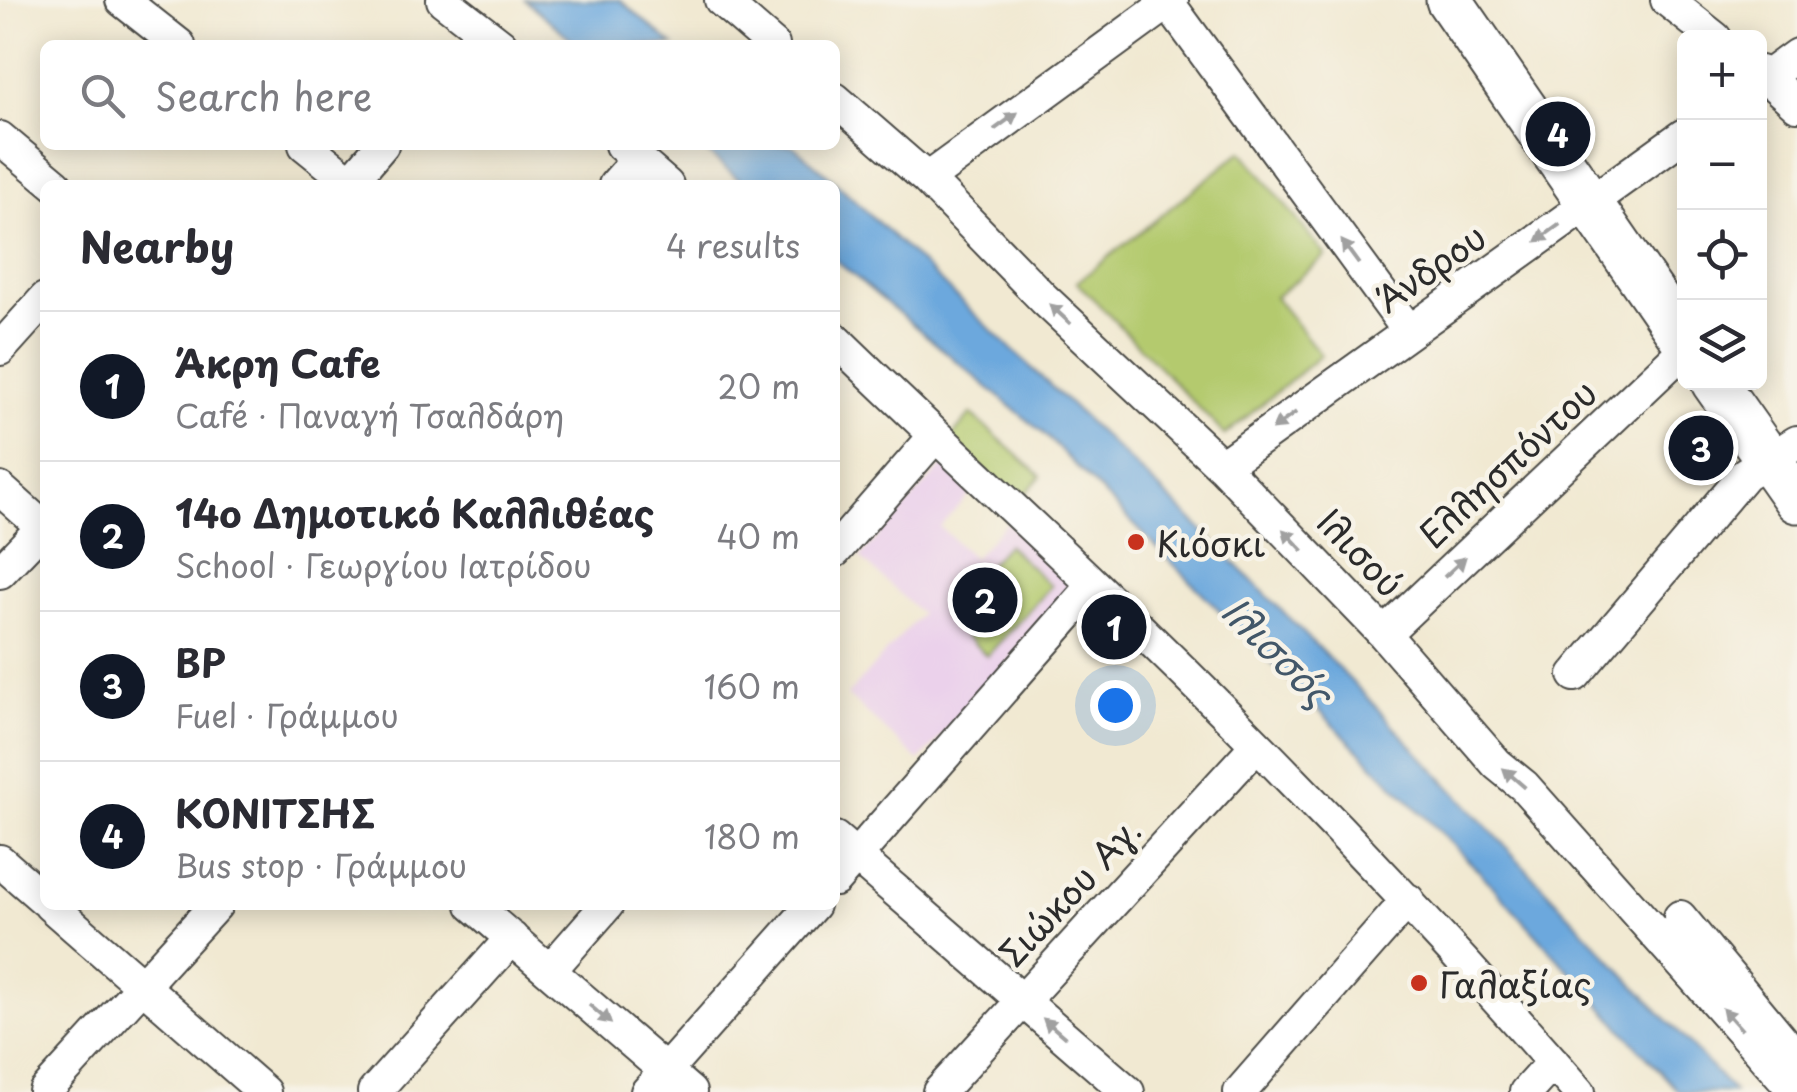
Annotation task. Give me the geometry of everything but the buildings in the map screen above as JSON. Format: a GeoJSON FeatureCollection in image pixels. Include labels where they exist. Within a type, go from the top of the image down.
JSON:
{"type":"FeatureCollection","features":[{"type":"Feature","properties":{"kind":"street"},"geometry":{"type":"LineString","coordinates":[[122,0],[173,40]]}},
{"type":"Feature","properties":{"kind":"street"},"geometry":{"type":"LineString","coordinates":[[443,0],[484,40]]}},
{"type":"Feature","properties":{"kind":"street"},"geometry":{"type":"LineString","coordinates":[[721,0],[767,40]]}},
{"type":"Feature","properties":{"kind":"street"},"geometry":{"type":"LineString","coordinates":[[1449,0],[1677,330]]}},
{"type":"Feature","properties":{"kind":"street"},"geometry":{"type":"LineString","coordinates":[[1667,0],[1705,30]]}},
{"type":"Feature","properties":{"kind":"street"},"geometry":{"type":"LineString","coordinates":[[927,179],[1168,1],[1408,330]]}},
{"type":"Feature","properties":{"kind":"street"},"geometry":{"type":"LineString","coordinates":[[1767,74],[1797,55]]}},
{"type":"Feature","properties":{"kind":"street"},"geometry":{"type":"LineString","coordinates":[[1767,81],[1797,105]]}},
{"type":"Feature","properties":{"kind":"street","name":"Ιλισού"},"geometry":{"type":"LineString","coordinates":[[840,103],[927,179],[1044,299],[1222,466],[1384,634],[1497,764],[1524,786],[1796,1092]]}},
{"type":"Feature","properties":{"kind":"street"},"geometry":{"type":"LineString","coordinates":[[0,138],[50,180]]}},
{"type":"Feature","properties":{"kind":"street","name":"Άνδρου"},"geometry":{"type":"LineString","coordinates":[[1222,466],[1677,140]]}},
{"type":"Feature","properties":{"kind":"street"},"geometry":{"type":"LineString","coordinates":[[311,150],[346,180]]}},
{"type":"Feature","properties":{"kind":"street"},"geometry":{"type":"LineString","coordinates":[[353,180],[378,150]]}},
{"type":"Feature","properties":{"kind":"street"},"geometry":{"type":"LineString","coordinates":[[617,180],[629,152],[660,180]]}},
{"type":"Feature","properties":{"kind":"street"},"geometry":{"type":"LineString","coordinates":[[0,349],[40,304]]}},
{"type":"Feature","properties":{"kind":"street"},"geometry":{"type":"LineString","coordinates":[[840,344],[1258,746],[1408,900],[1579,1092]]}},
{"type":"Feature","properties":{"kind":"street","name":"Ελλησπόντου"},"geometry":{"type":"LineString","coordinates":[[1384,634],[1677,357]]}},
{"type":"Feature","properties":{"kind":"street"},"geometry":{"type":"LineString","coordinates":[[1722,390],[1782,451],[1797,500]]}},
{"type":"Feature","properties":{"kind":"street"},"geometry":{"type":"LineString","coordinates":[[840,545],[935,436]]}},
{"type":"Feature","properties":{"kind":"street"},"geometry":{"type":"LineString","coordinates":[[1575,675],[1746,474],[1782,451]]}},
{"type":"Feature","properties":{"kind":"street"},"geometry":{"type":"LineString","coordinates":[[0,489],[40,524]]}},
{"type":"Feature","properties":{"kind":"street"},"geometry":{"type":"LineString","coordinates":[[0,572],[40,531]]}},
{"type":"Feature","properties":{"kind":"street"},"geometry":{"type":"LineString","coordinates":[[1094,585],[842,858],[1022,1000],[1128,1092]]}},
{"type":"Feature","properties":{"kind":"street","name":"Σιώκου Αγ."},"geometry":{"type":"LineString","coordinates":[[939,1092],[1258,746]]}},
{"type":"Feature","properties":{"kind":"street"},"geometry":{"type":"LineString","coordinates":[[0,861],[40,896]]}},
{"type":"Feature","properties":{"kind":"street"},"geometry":{"type":"LineString","coordinates":[[1240,1092],[1408,900]]}},
{"type":"Feature","properties":{"kind":"street"},"geometry":{"type":"LineString","coordinates":[[56,910],[264,1092]]}},
{"type":"Feature","properties":{"kind":"street"},"geometry":{"type":"LineString","coordinates":[[44,1092],[211,910]]}},
{"type":"Feature","properties":{"kind":"street"},"geometry":{"type":"LineString","coordinates":[[479,910],[550,970],[668,1085],[808,910]]}},
{"type":"Feature","properties":{"kind":"street"},"geometry":{"type":"LineString","coordinates":[[550,970],[603,910]]}},
{"type":"Feature","properties":{"kind":"street"},"geometry":{"type":"LineString","coordinates":[[1680,916],[1797,1058]]}},
{"type":"Feature","properties":{"kind":"street"},"geometry":{"type":"LineString","coordinates":[[374,1092],[512,938]]}},
{"type":"Feature","properties":{"kind":"street"},"geometry":{"type":"LineString","coordinates":[[1526,1092],[1553,1062]]}},
{"type":"Feature","properties":{"kind":"shaded area"},"geometry":{"type":"Polygon","coordinates":[[[944,464],[973,491],[940,527],[973,558],[1007,522],[1077,586],[919,761],[847,695],[921,614],[860,557],[944,464]]]}},
{"type":"Feature","properties":{"kind":"green space"},"geometry":{"type":"Polygon","coordinates":[[[1242,151],[1326,256],[1275,297],[1321,355],[1225,435],[1077,282],[1242,151]]]}},
{"type":"Feature","properties":{"kind":"green space"},"geometry":{"type":"Polygon","coordinates":[[[971,414],[1041,476],[1016,504],[949,440],[971,414]]]}},
{"type":"Feature","properties":{"kind":"green space"},"geometry":{"type":"Polygon","coordinates":[[[1007,545],[1051,586],[987,656],[943,615],[1007,545]]]}},
{"type":"Feature","properties":{"kind":"water"},"geometry":{"type":"Polygon","coordinates":[[[525,0],[620,0],[667,40],[572,40],[525,0]]]}},
{"type":"Feature","properties":{"kind":"water"},"geometry":{"type":"Polygon","coordinates":[[[704,150],[798,150],[833,180],[740,180],[704,150]]]}},
{"type":"Feature","properties":{"kind":"water","name":"Ιλισσός"},"geometry":{"type":"Polygon","coordinates":[[[840,186],[1196,524],[1362,692],[1734,1092],[1679,1092],[1479,871],[1043,433],[840,264],[840,186]]]}},
{"type":"Feature","properties":{"kind":"place","name":"ΚΟΝΙΤΣΗΣ"},"geometry":{"type":"Point","coordinates":[1558,134]}},
{"type":"Feature","properties":{"kind":"place","name":"BP"},"geometry":{"type":"Point","coordinates":[1701,448]}},
{"type":"Feature","properties":{"kind":"place","name":"Κιόσκι"},"geometry":{"type":"Point","coordinates":[1136,542]}},
{"type":"Feature","properties":{"kind":"place","name":"14ο Δημοτικό Καλλιθέας"},"geometry":{"type":"Point","coordinates":[985,600]}},
{"type":"Feature","properties":{"kind":"place","name":"Άκρη Cafe"},"geometry":{"type":"Point","coordinates":[1114,627]}},
{"type":"Feature","properties":{"kind":"place","name":"Γαλαξίας"},"geometry":{"type":"Point","coordinates":[1419,983]}}]}
